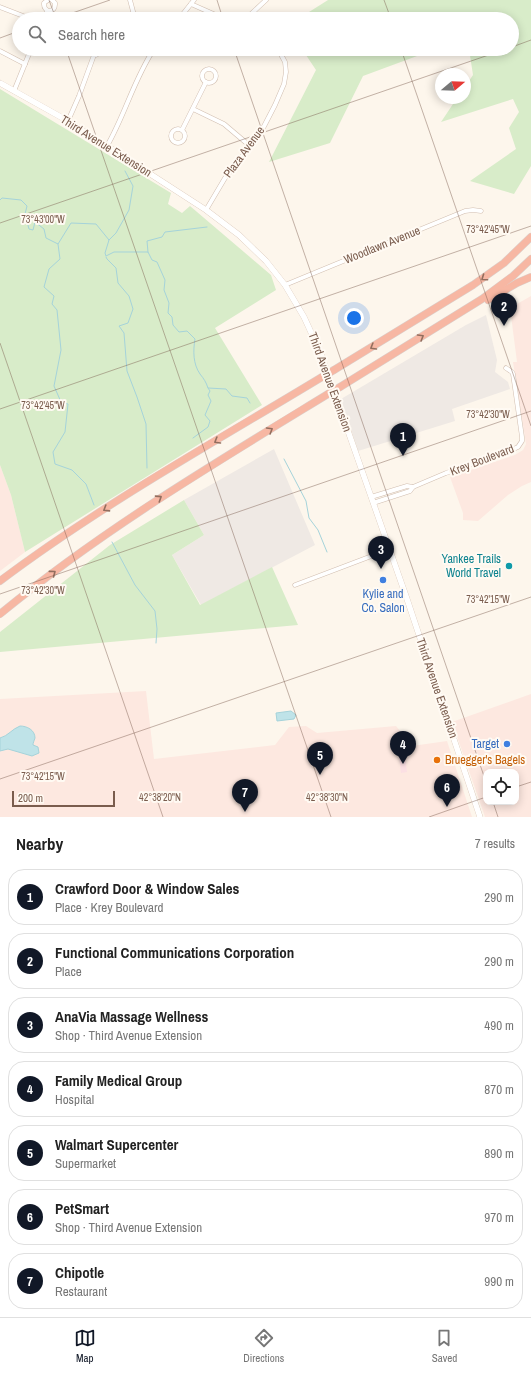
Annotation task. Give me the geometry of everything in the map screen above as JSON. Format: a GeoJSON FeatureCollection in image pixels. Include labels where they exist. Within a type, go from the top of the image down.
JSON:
{"type":"FeatureCollection","features":[{"type":"Feature","properties":{"kind":"highway"},"geometry":{"type":"LineString","coordinates":[[0,581],[53,543],[127,495],[473,285],[504,263],[531,237]]}},
{"type":"Feature","properties":{"kind":"highway"},"geometry":{"type":"LineString","coordinates":[[0,614],[61,566],[122,522],[493,291],[531,259]]}},
{"type":"Feature","properties":{"kind":"highway"},"geometry":{"type":"LineString","coordinates":[[435,328],[459,318],[509,288],[531,277]]}},
{"type":"Feature","properties":{"kind":"street"},"geometry":{"type":"LineString","coordinates":[[48,0],[44,5],[48,11],[53,10],[55,7],[55,3],[52,0]]}},
{"type":"Feature","properties":{"kind":"street"},"geometry":{"type":"LineString","coordinates":[[130,0],[133,12]]}},
{"type":"Feature","properties":{"kind":"street"},"geometry":{"type":"LineString","coordinates":[[253,12],[266,0]]}},
{"type":"Feature","properties":{"kind":"street"},"geometry":{"type":"LineString","coordinates":[[185,12],[193,2],[212,12]]}},
{"type":"Feature","properties":{"kind":"street"},"geometry":{"type":"LineString","coordinates":[[0,6],[14,12]]}},
{"type":"Feature","properties":{"kind":"street"},"geometry":{"type":"LineString","coordinates":[[0,51],[25,64]]}},
{"type":"Feature","properties":{"kind":"street"},"geometry":{"type":"LineString","coordinates":[[14,91],[28,56]]}},
{"type":"Feature","properties":{"kind":"street"},"geometry":{"type":"LineString","coordinates":[[68,121],[94,56]]}},
{"type":"Feature","properties":{"kind":"street"},"geometry":{"type":"LineString","coordinates":[[107,146],[150,56]]}},
{"type":"Feature","properties":{"kind":"street","name":"Plaza Avenue"},"geometry":{"type":"LineString","coordinates":[[206,210],[225,178],[260,134],[286,78],[286,67],[282,56]]}},
{"type":"Feature","properties":{"kind":"street"},"geometry":{"type":"LineString","coordinates":[[182,130],[206,82]]}},
{"type":"Feature","properties":{"kind":"street","name":"Third Avenue Extension"},"geometry":{"type":"LineString","coordinates":[[0,83],[68,121],[206,210],[239,235],[266,261],[285,285],[304,316],[321,354],[390,549],[480,817]]}},
{"type":"Feature","properties":{"kind":"street"},"geometry":{"type":"LineString","coordinates":[[193,109],[224,124],[250,146]]}},
{"type":"Feature","properties":{"kind":"street","name":"Woodlawn Avenue"},"geometry":{"type":"LineString","coordinates":[[285,285],[465,211],[481,211]]}},
{"type":"Feature","properties":{"kind":"street","name":"Krey Boulevard"},"geometry":{"type":"LineString","coordinates":[[372,500],[407,486],[413,487],[446,473],[516,449],[520,444],[522,437],[521,424],[512,372],[506,368]]}},
{"type":"Feature","properties":{"kind":"street"},"geometry":{"type":"LineString","coordinates":[[295,585],[390,549]]}},
{"type":"Feature","properties":{"kind":"shaded area"},"geometry":{"type":"Polygon","coordinates":[[[531,296],[531,482],[508,495],[478,521],[463,520],[463,513],[450,477],[515,455],[523,450],[526,444],[513,362],[517,362],[510,308],[531,296]]]}},
{"type":"Feature","properties":{"kind":"shaded area"},"geometry":{"type":"Polygon","coordinates":[[[486,315],[497,360],[495,372],[508,382],[510,389],[452,409],[455,421],[358,451],[341,399],[466,325],[486,315]]]}},
{"type":"Feature","properties":{"kind":"shaded area"},"geometry":{"type":"Polygon","coordinates":[[[274,449],[315,545],[201,605],[172,555],[204,535],[184,500],[274,449]]]}},
{"type":"Feature","properties":{"kind":"shaded area"},"geometry":{"type":"Polygon","coordinates":[[[0,465],[11,495],[25,552],[0,571],[0,465]]]}},
{"type":"Feature","properties":{"kind":"shaded area"},"geometry":{"type":"Polygon","coordinates":[[[146,691],[154,759],[275,745],[289,727],[306,726],[317,733],[396,726],[412,746],[447,741],[472,817],[0,817],[0,699],[146,691]]]}},
{"type":"Feature","properties":{"kind":"shaded area"},"geometry":{"type":"Polygon","coordinates":[[[531,694],[531,817],[485,817],[452,722],[531,694]]]}},
{"type":"Feature","properties":{"kind":"shaded area"},"geometry":{"type":"Polygon","coordinates":[[[405,755],[407,772],[401,773],[399,756],[405,755]]]}},
{"type":"Feature","properties":{"kind":"green space"},"geometry":{"type":"Polygon","coordinates":[[[328,0],[531,0],[531,166],[514,194],[470,181],[516,149],[509,128],[519,112],[513,99],[441,122],[453,104],[471,104],[471,78],[473,75],[470,56],[519,56],[519,12],[309,12],[328,0]]]}},
{"type":"Feature","properties":{"kind":"green space"},"geometry":{"type":"Polygon","coordinates":[[[307,56],[417,56],[363,76],[330,143],[269,162],[316,70],[307,56]]]}},
{"type":"Feature","properties":{"kind":"green space"},"geometry":{"type":"Polygon","coordinates":[[[0,89],[171,193],[168,204],[182,213],[190,206],[271,275],[276,290],[215,328],[262,405],[25,552],[11,495],[0,465],[0,89]]]}},
{"type":"Feature","properties":{"kind":"green space"},"geometry":{"type":"Polygon","coordinates":[[[184,500],[204,535],[172,555],[200,605],[272,567],[298,625],[0,652],[0,632],[110,545],[184,500]]]}},
{"type":"Feature","properties":{"kind":"water"},"geometry":{"type":"Polygon","coordinates":[[[291,711],[296,715],[294,719],[277,721],[276,713],[291,711]]]}},
{"type":"Feature","properties":{"kind":"water"},"geometry":{"type":"Polygon","coordinates":[[[20,726],[28,728],[34,733],[35,738],[33,745],[38,747],[39,753],[32,756],[8,749],[0,751],[0,738],[20,726]]]}},
{"type":"Feature","properties":{"kind":"waterway"},"geometry":{"type":"LineString","coordinates":[[109,240],[116,233],[129,210],[133,186],[125,171]]}},
{"type":"Feature","properties":{"kind":"waterway"},"geometry":{"type":"LineString","coordinates":[[0,200],[2,198],[21,200],[27,206],[25,214],[29,229],[33,230],[35,222],[44,229],[46,238],[58,244],[71,223],[96,224],[109,240],[105,253],[106,256],[114,252],[148,252],[152,260],[157,262],[165,280],[164,290],[169,303],[168,313],[172,317],[173,325],[179,332],[187,331],[195,339],[195,362],[208,388],[226,389],[232,396],[247,398],[250,403]]}},
{"type":"Feature","properties":{"kind":"waterway"},"geometry":{"type":"LineString","coordinates":[[148,252],[147,241],[162,237],[165,232],[207,227]]}},
{"type":"Feature","properties":{"kind":"waterway"},"geometry":{"type":"LineString","coordinates":[[58,244],[60,259],[49,269],[44,287],[54,296],[52,304],[57,310],[61,350],[54,386],[61,402],[68,404],[65,432],[53,452],[55,464],[72,470],[86,484],[94,505]]}},
{"type":"Feature","properties":{"kind":"waterway"},"geometry":{"type":"LineString","coordinates":[[106,257],[116,268],[118,283],[129,296],[133,309],[128,323],[119,326],[124,333],[127,371],[146,424],[147,468]]}},
{"type":"Feature","properties":{"kind":"waterway"},"geometry":{"type":"LineString","coordinates":[[193,438],[208,427],[210,421],[205,415],[211,401],[208,395],[210,391],[208,388]]}},
{"type":"Feature","properties":{"kind":"waterway"},"geometry":{"type":"LineString","coordinates":[[284,459],[306,501],[309,518],[318,530],[327,552]]}},
{"type":"Feature","properties":{"kind":"waterway"},"geometry":{"type":"LineString","coordinates":[[112,542],[135,585],[155,611],[157,629],[156,643]]}},
{"type":"Feature","properties":{"kind":"place","name":"Functional Communications Corporation"},"geometry":{"type":"Point","coordinates":[504,326]}},
{"type":"Feature","properties":{"kind":"place","name":"Crawford Door & Window Sales"},"geometry":{"type":"Point","coordinates":[403,456]}},
{"type":"Feature","properties":{"kind":"place","name":"Yankee Trails World Travel"},"geometry":{"type":"Point","coordinates":[509,566]}},
{"type":"Feature","properties":{"kind":"place","name":"AnaVia Massage Wellness"},"geometry":{"type":"Point","coordinates":[381,569]}},
{"type":"Feature","properties":{"kind":"place","name":"Kylie and Co. Salon"},"geometry":{"type":"Point","coordinates":[383,580]}},
{"type":"Feature","properties":{"kind":"place","name":"Target"},"geometry":{"type":"Point","coordinates":[507,744]}},
{"type":"Feature","properties":{"kind":"place","name":"Bruegger's Bagels"},"geometry":{"type":"Point","coordinates":[437,760]}},
{"type":"Feature","properties":{"kind":"place","name":"Family Medical Group"},"geometry":{"type":"Point","coordinates":[403,764]}},
{"type":"Feature","properties":{"kind":"place","name":"Walmart Supercenter"},"geometry":{"type":"Point","coordinates":[320,775]}},
{"type":"Feature","properties":{"kind":"place","name":"PetSmart"},"geometry":{"type":"Point","coordinates":[447,807]}},
{"type":"Feature","properties":{"kind":"place","name":"Chipotle"},"geometry":{"type":"Point","coordinates":[245,812]}}]}
